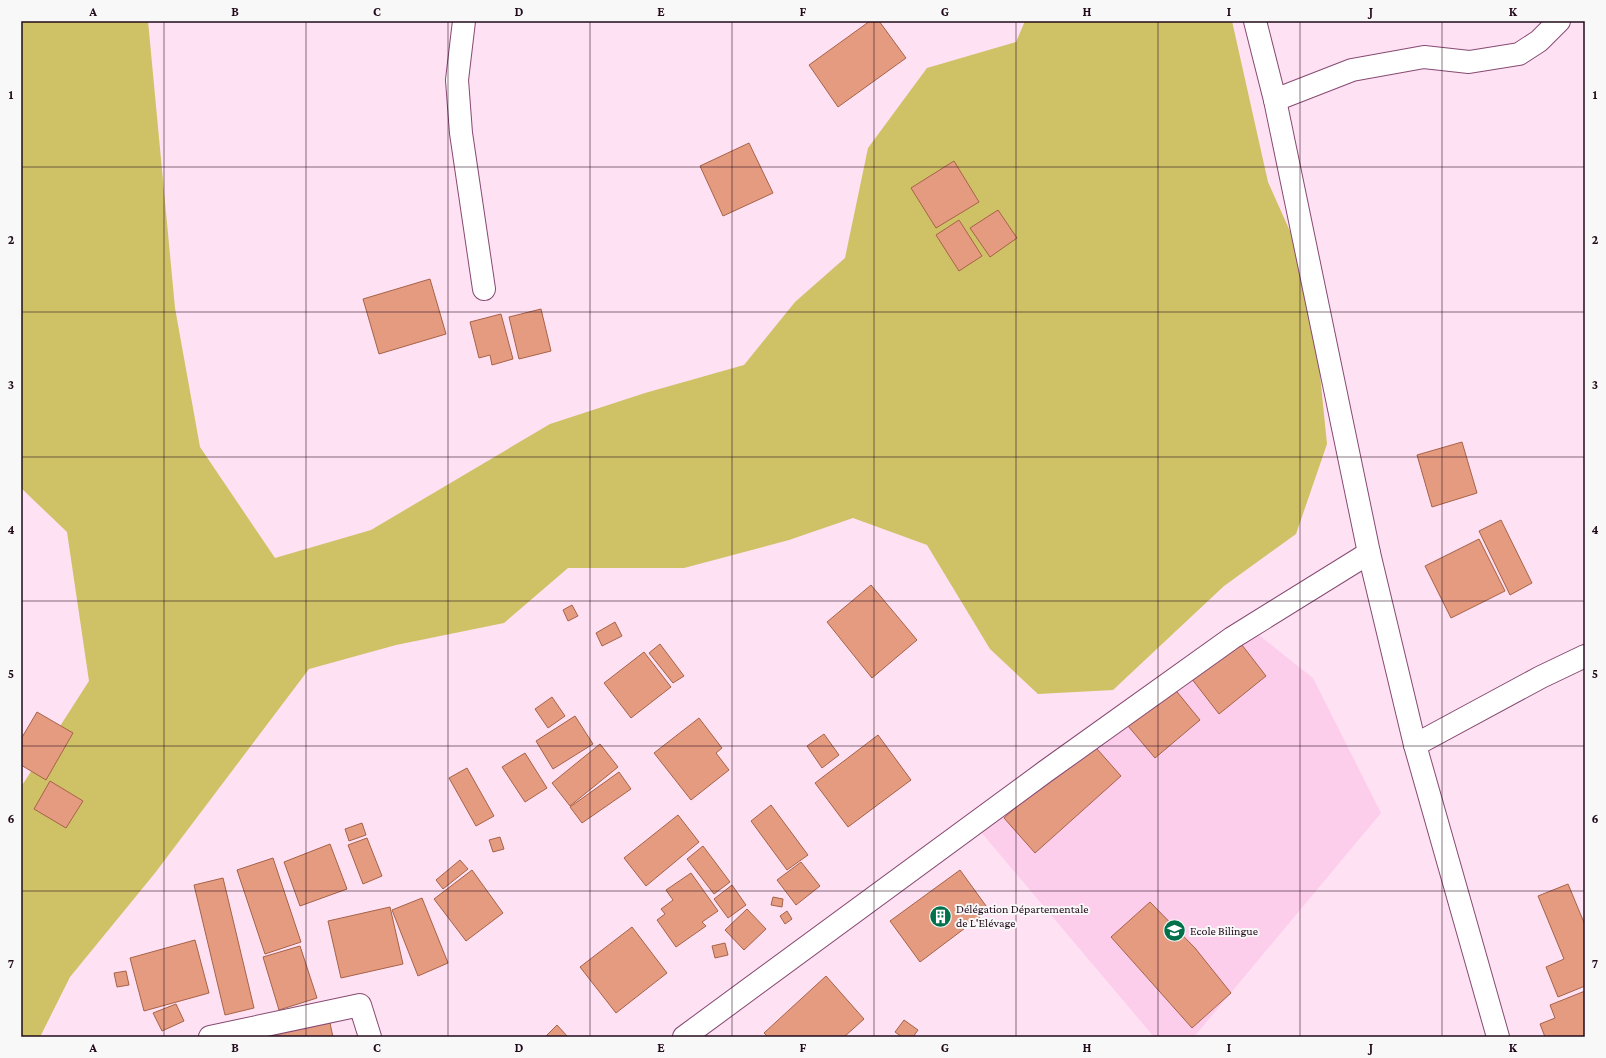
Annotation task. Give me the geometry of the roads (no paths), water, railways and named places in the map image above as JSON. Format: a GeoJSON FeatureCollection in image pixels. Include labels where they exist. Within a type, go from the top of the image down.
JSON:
{"type":"FeatureCollection","features":[{"type":"Feature","properties":{"kind":"street"},"geometry":{"type":"LineString","coordinates":[[464,21],[457,80],[461,133],[484,289]]}},
{"type":"Feature","properties":{"kind":"street"},"geometry":{"type":"LineString","coordinates":[[1255,21],[1275,100],[1369,553],[1415,745],[1498,1037]]}},
{"type":"Feature","properties":{"kind":"street"},"geometry":{"type":"LineString","coordinates":[[1275,100],[1352,70],[1424,57],[1469,62],[1519,54],[1538,41],[1559,21]]}},
{"type":"Feature","properties":{"kind":"street"},"geometry":{"type":"LineString","coordinates":[[684,1037],[1046,771],[1232,638],[1369,553]]}},
{"type":"Feature","properties":{"kind":"street"},"geometry":{"type":"LineString","coordinates":[[1415,745],[1541,677],[1585,656]]}},
{"type":"Feature","properties":{"kind":"street"},"geometry":{"type":"LineString","coordinates":[[210,1037],[360,1005],[370,1037]]}},
{"type":"Feature","properties":{"kind":"place","name":"Délégation Départementale de L'Elévage"},"geometry":{"type":"Point","coordinates":[940,916]}},
{"type":"Feature","properties":{"kind":"place","name":"Ecole Bilingue"},"geometry":{"type":"Point","coordinates":[1174,931]}}]}
